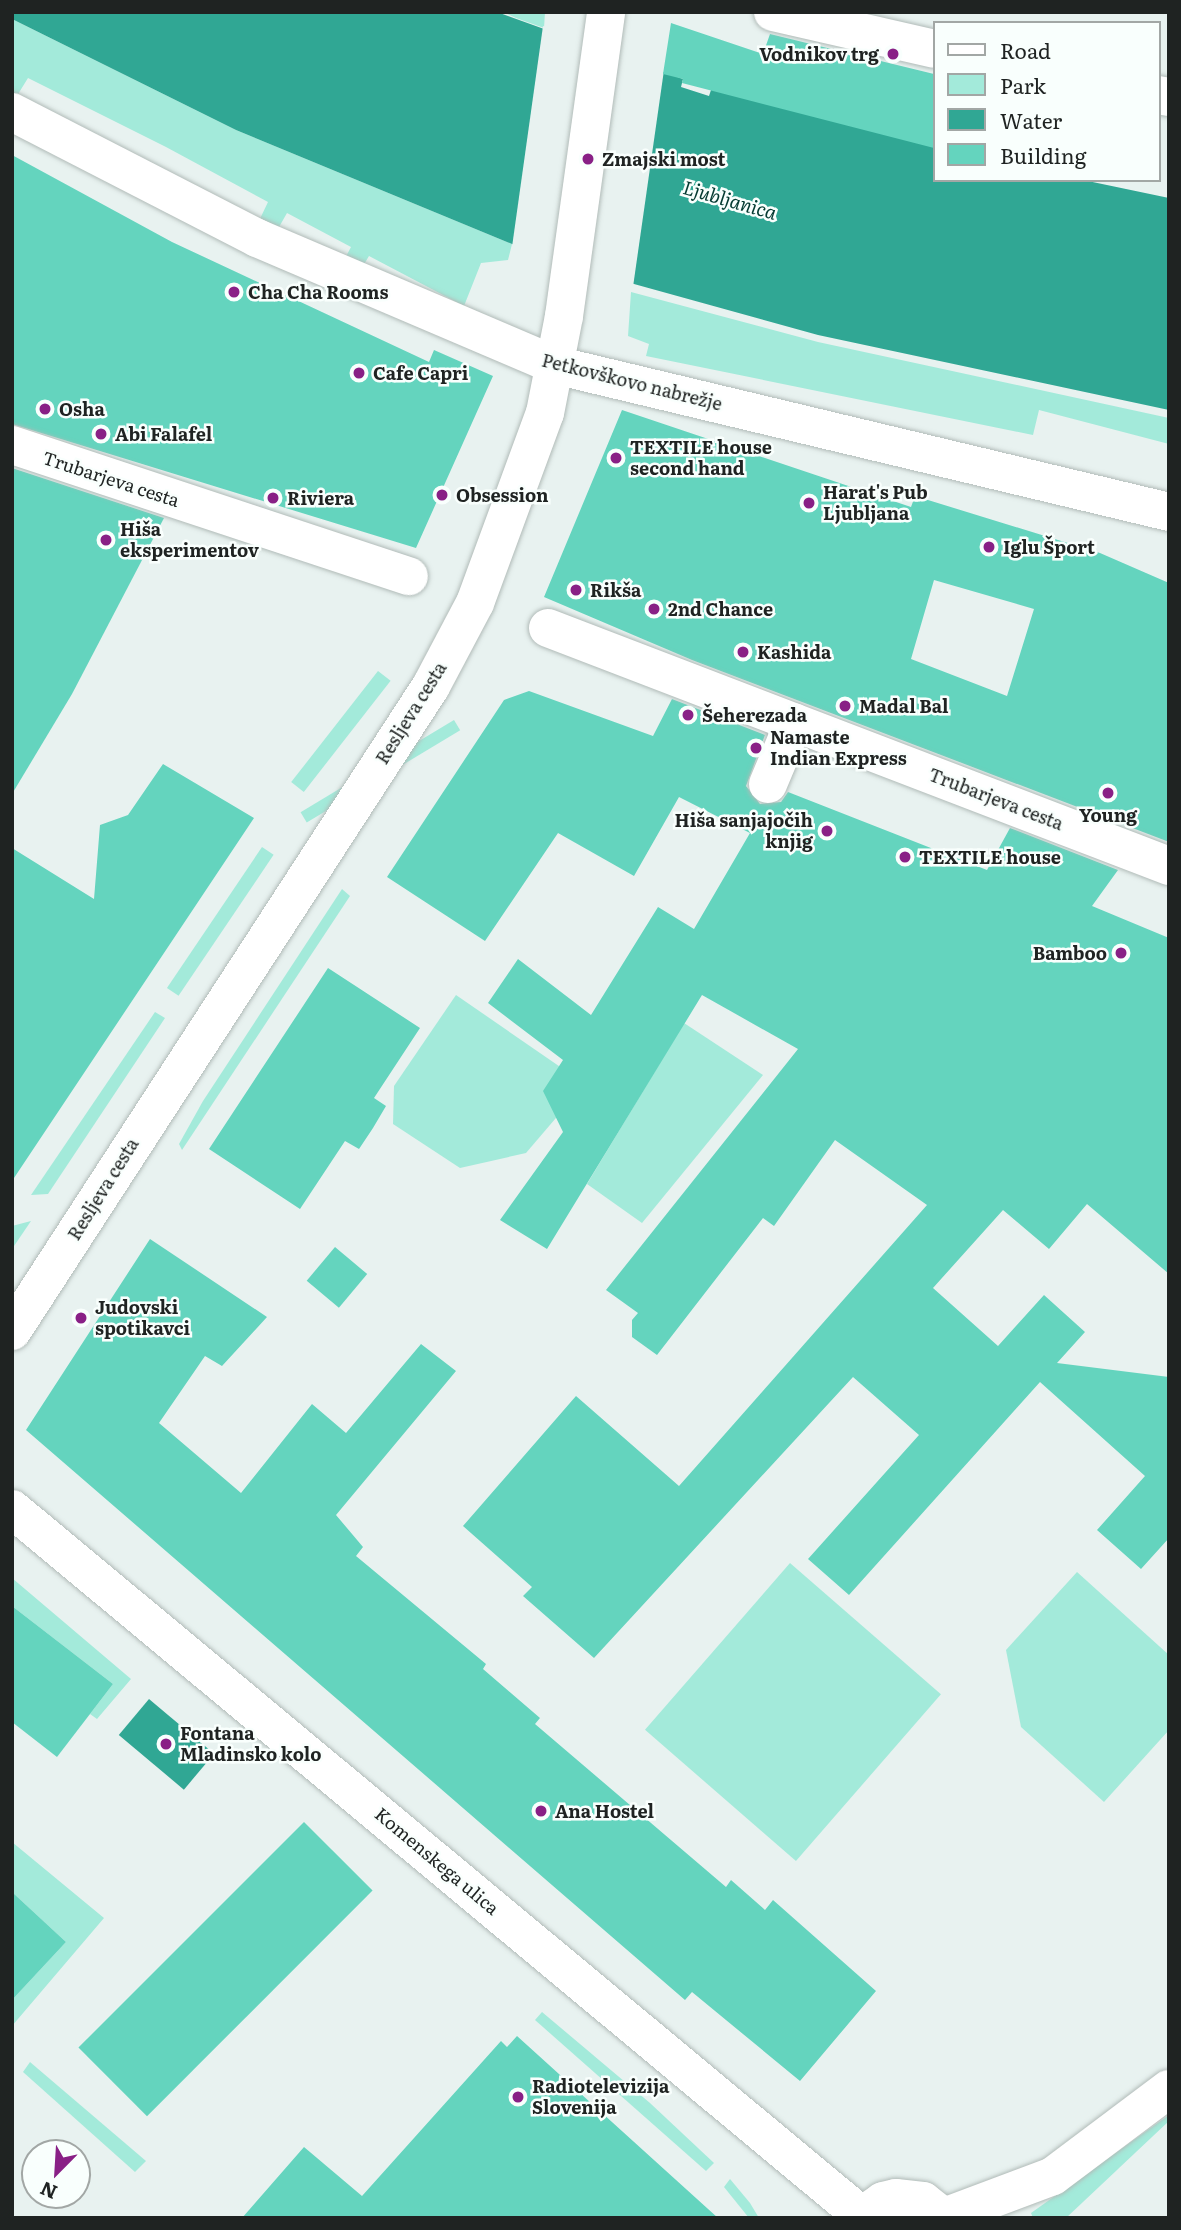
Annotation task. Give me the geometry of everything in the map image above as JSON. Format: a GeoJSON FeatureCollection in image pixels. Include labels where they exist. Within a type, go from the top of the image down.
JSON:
{"type":"FeatureCollection","features":[{"type":"Feature","properties":{"kind":"main road"},"geometry":{"type":"LineString","coordinates":[[773,12],[932,49]]}},
{"type":"Feature","properties":{"kind":"main road","name":"Resljeva cesta"},"geometry":{"type":"LineString","coordinates":[[12,1331],[431,686],[475,603],[545,413],[564,316],[606,13]]}},
{"type":"Feature","properties":{"kind":"main road","name":"Petkovškovo nabrežje"},"geometry":{"type":"LineString","coordinates":[[12,112],[257,238],[555,365],[1169,512]]}},
{"type":"Feature","properties":{"kind":"main road","name":"Trubarjeva cesta"},"geometry":{"type":"LineString","coordinates":[[12,445],[409,576]]}},
{"type":"Feature","properties":{"kind":"main road","name":"Trubarjeva cesta"},"geometry":{"type":"LineString","coordinates":[[548,628],[1169,866]]}},
{"type":"Feature","properties":{"kind":"main road"},"geometry":{"type":"LineString","coordinates":[[768,784],[794,722]]}},
{"type":"Feature","properties":{"kind":"main road","name":"Komenskega ulica"},"geometry":{"type":"LineString","coordinates":[[12,1509],[860,2216]]}},
{"type":"Feature","properties":{"kind":"main road"},"geometry":{"type":"LineString","coordinates":[[860,2216],[883,2201],[910,2198],[923,2201],[945,2218],[1053,2176],[1169,2089]]}},
{"type":"Feature","properties":{"kind":"green space"},"geometry":{"type":"Polygon","coordinates":[[[503,12],[545,12],[544,28],[516,18],[503,12]]]}},
{"type":"Feature","properties":{"kind":"green space"},"geometry":{"type":"Polygon","coordinates":[[[12,19],[236,130],[512,244],[508,260],[481,263],[464,306],[369,256],[360,271],[342,264],[351,247],[287,213],[275,234],[257,225],[268,202],[166,147],[28,78],[15,99],[12,98],[12,19]]]}},
{"type":"Feature","properties":{"kind":"green space"},"geometry":{"type":"Polygon","coordinates":[[[631,292],[818,342],[1169,418],[1169,444],[1039,410],[1033,435],[646,356],[649,344],[628,336],[631,292]]]}},
{"type":"Feature","properties":{"kind":"green space"},"geometry":{"type":"Polygon","coordinates":[[[378,671],[391,681],[304,792],[291,782],[378,671]]]}},
{"type":"Feature","properties":{"kind":"green space"},"geometry":{"type":"Polygon","coordinates":[[[454,720],[460,730],[307,822],[301,812],[454,720]]]}},
{"type":"Feature","properties":{"kind":"green space"},"geometry":{"type":"Polygon","coordinates":[[[262,847],[274,855],[179,996],[167,988],[262,847]]]}},
{"type":"Feature","properties":{"kind":"green space"},"geometry":{"type":"Polygon","coordinates":[[[342,889],[350,896],[182,1150],[179,1144],[203,1101],[342,889]]]}},
{"type":"Feature","properties":{"kind":"green space"},"geometry":{"type":"Polygon","coordinates":[[[456,995],[585,1084],[526,1153],[460,1168],[393,1124],[394,1086],[456,995]]]}},
{"type":"Feature","properties":{"kind":"green space"},"geometry":{"type":"Polygon","coordinates":[[[155,1012],[165,1018],[48,1194],[31,1195],[155,1012]]]}},
{"type":"Feature","properties":{"kind":"green space"},"geometry":{"type":"Polygon","coordinates":[[[684,1023],[763,1075],[642,1223],[587,1184],[684,1023]]]}},
{"type":"Feature","properties":{"kind":"green space"},"geometry":{"type":"Polygon","coordinates":[[[31,1221],[12,1249],[12,1226],[31,1221]]]}},
{"type":"Feature","properties":{"kind":"green space"},"geometry":{"type":"Polygon","coordinates":[[[790,1563],[941,1694],[796,1861],[645,1730],[790,1563]]]}},
{"type":"Feature","properties":{"kind":"green space"},"geometry":{"type":"Polygon","coordinates":[[[1077,1572],[1169,1655],[1169,1730],[1104,1802],[1021,1727],[1006,1650],[1077,1572]]]}},
{"type":"Feature","properties":{"kind":"green space"},"geometry":{"type":"Polygon","coordinates":[[[12,1578],[131,1679],[97,1719],[90,1714],[113,1684],[12,1606],[12,1578]]]}},
{"type":"Feature","properties":{"kind":"green space"},"geometry":{"type":"Polygon","coordinates":[[[12,1842],[104,1918],[12,2026],[12,2000],[66,1942],[12,1892],[12,1842]]]}},
{"type":"Feature","properties":{"kind":"green space"},"geometry":{"type":"Polygon","coordinates":[[[542,2012],[650,2103],[714,2163],[706,2171],[535,2020],[542,2012]]]}},
{"type":"Feature","properties":{"kind":"green space"},"geometry":{"type":"Polygon","coordinates":[[[30,2062],[146,2161],[135,2172],[23,2072],[30,2062]]]}},
{"type":"Feature","properties":{"kind":"green space"},"geometry":{"type":"Polygon","coordinates":[[[1169,2115],[1169,2121],[1066,2218],[1033,2218],[1031,2213],[1169,2115]]]}},
{"type":"Feature","properties":{"kind":"green space"},"geometry":{"type":"Polygon","coordinates":[[[730,2179],[759,2218],[749,2218],[724,2187],[730,2179]]]}},
{"type":"Feature","properties":{"kind":"water","name":"Ljubljanica"},"geometry":{"type":"Polygon","coordinates":[[[12,12],[497,12],[683,79],[681,87],[709,96],[712,87],[932,146],[932,182],[1093,182],[1169,198],[1169,410],[818,335],[634,284],[512,244],[236,130],[12,19],[12,12]]]}},
{"type":"Feature","properties":{"kind":"water"},"geometry":{"type":"Polygon","coordinates":[[[149,1699],[214,1754],[184,1790],[119,1735],[149,1699]]]}},
{"type":"Feature","properties":{"kind":"pier","name":"Zmajski most"},"geometry":{"type":"Polygon","coordinates":[[[543,26],[664,70],[633,287],[512,247],[543,26]]]}},
{"type":"Feature","properties":{"kind":"building"},"geometry":{"type":"Polygon","coordinates":[[[671,23],[763,54],[770,34],[932,74],[932,147],[682,83],[683,79],[663,74],[671,23]]]}},
{"type":"Feature","properties":{"kind":"building"},"geometry":{"type":"Polygon","coordinates":[[[12,155],[172,242],[429,362],[434,350],[493,376],[416,548],[12,424],[12,155]]]}},
{"type":"Feature","properties":{"kind":"building"},"geometry":{"type":"Polygon","coordinates":[[[622,410],[911,507],[915,496],[1100,553],[1169,583],[1169,842],[692,660],[544,597],[622,410]],[[934,580],[911,659],[1007,696],[1034,609],[934,580]]]}},
{"type":"Feature","properties":{"kind":"building"},"geometry":{"type":"Polygon","coordinates":[[[12,468],[164,518],[72,694],[12,794],[12,468]]]}},
{"type":"Feature","properties":{"kind":"building"},"geometry":{"type":"Polygon","coordinates":[[[529,691],[653,736],[672,699],[765,735],[746,786],[760,804],[781,802],[788,792],[987,870],[1010,828],[1118,870],[1092,906],[1169,938],[1169,1274],[1087,1204],[1049,1249],[1003,1210],[933,1288],[998,1346],[1044,1295],[1085,1332],[1057,1363],[1169,1377],[1169,1538],[1141,1569],[1097,1530],[1145,1476],[1040,1382],[849,1595],[808,1559],[919,1435],[853,1377],[594,1658],[523,1596],[532,1587],[463,1526],[576,1396],[679,1486],[927,1205],[835,1140],[774,1226],[763,1218],[657,1355],[632,1337],[632,1320],[638,1313],[606,1290],[798,1049],[702,995],[547,1249],[500,1220],[563,1132],[543,1091],[563,1060],[488,1003],[518,959],[591,1015],[658,907],[694,929],[750,833],[679,797],[634,876],[558,833],[485,941],[387,877],[504,700],[529,691]]]}},
{"type":"Feature","properties":{"kind":"building"},"geometry":{"type":"Polygon","coordinates":[[[163,764],[254,818],[12,1181],[12,848],[94,899],[100,825],[128,815],[163,764]]]}},
{"type":"Feature","properties":{"kind":"building"},"geometry":{"type":"Polygon","coordinates":[[[328,968],[420,1028],[374,1098],[386,1106],[373,1128],[359,1149],[345,1141],[300,1209],[209,1149],[328,968]]]}},
{"type":"Feature","properties":{"kind":"building"},"geometry":{"type":"Polygon","coordinates":[[[150,1239],[267,1317],[222,1366],[205,1356],[159,1423],[241,1493],[312,1404],[346,1433],[421,1344],[456,1371],[336,1515],[363,1547],[356,1556],[486,1664],[483,1669],[540,1718],[535,1724],[726,1887],[731,1880],[765,1910],[773,1900],[876,1991],[800,2081],[692,1992],[685,2000],[26,1430],[150,1239]]]}},
{"type":"Feature","properties":{"kind":"building"},"geometry":{"type":"Polygon","coordinates":[[[335,1247],[367,1274],[339,1308],[307,1281],[335,1247]]]}},
{"type":"Feature","properties":{"kind":"building"},"geometry":{"type":"Polygon","coordinates":[[[12,1606],[113,1684],[57,1757],[12,1722],[12,1606]]]}},
{"type":"Feature","properties":{"kind":"building"},"geometry":{"type":"Polygon","coordinates":[[[304,1822],[373,1891],[147,2116],[78,2048],[304,1822]]]}},
{"type":"Feature","properties":{"kind":"building"},"geometry":{"type":"Polygon","coordinates":[[[12,1892],[66,1942],[12,2000],[12,1892]]]}},
{"type":"Feature","properties":{"kind":"building","name":"Radiotelevizija Slovenija"},"geometry":{"type":"Polygon","coordinates":[[[517,2036],[718,2218],[242,2218],[304,2147],[362,2196],[501,2041],[507,2047],[517,2036]]]}},
{"type":"Feature","properties":{"kind":"place","name":"Vodnikov trg"},"geometry":{"type":"Point","coordinates":[893,54]}},
{"type":"Feature","properties":{"kind":"place","name":"Zmajski most"},"geometry":{"type":"Point","coordinates":[588,159]}},
{"type":"Feature","properties":{"kind":"place","name":"Cha Cha Rooms"},"geometry":{"type":"Point","coordinates":[234,292]}},
{"type":"Feature","properties":{"kind":"place","name":"Cafe Capri"},"geometry":{"type":"Point","coordinates":[359,373]}},
{"type":"Feature","properties":{"kind":"place","name":"Osha"},"geometry":{"type":"Point","coordinates":[45,409]}},
{"type":"Feature","properties":{"kind":"place","name":"Abi Falafel"},"geometry":{"type":"Point","coordinates":[101,434]}},
{"type":"Feature","properties":{"kind":"place","name":"TEXTILE house second hand"},"geometry":{"type":"Point","coordinates":[616,458]}},
{"type":"Feature","properties":{"kind":"place","name":"Obsession"},"geometry":{"type":"Point","coordinates":[442,495]}},
{"type":"Feature","properties":{"kind":"place","name":"Riviera"},"geometry":{"type":"Point","coordinates":[273,498]}},
{"type":"Feature","properties":{"kind":"place","name":"Harat's Pub Ljubljana"},"geometry":{"type":"Point","coordinates":[809,503]}},
{"type":"Feature","properties":{"kind":"place","name":"Hiša eksperimentov"},"geometry":{"type":"Point","coordinates":[106,540]}},
{"type":"Feature","properties":{"kind":"place","name":"Iglu Šport"},"geometry":{"type":"Point","coordinates":[989,547]}},
{"type":"Feature","properties":{"kind":"place","name":"Rikša"},"geometry":{"type":"Point","coordinates":[576,590]}},
{"type":"Feature","properties":{"kind":"place","name":"2nd Chance"},"geometry":{"type":"Point","coordinates":[654,609]}},
{"type":"Feature","properties":{"kind":"place","name":"Kashida"},"geometry":{"type":"Point","coordinates":[743,652]}},
{"type":"Feature","properties":{"kind":"place","name":"Madal Bal"},"geometry":{"type":"Point","coordinates":[845,706]}},
{"type":"Feature","properties":{"kind":"place","name":"Šeherezada"},"geometry":{"type":"Point","coordinates":[688,715]}},
{"type":"Feature","properties":{"kind":"place","name":"Namaste Indian Express"},"geometry":{"type":"Point","coordinates":[756,748]}},
{"type":"Feature","properties":{"kind":"place","name":"Young"},"geometry":{"type":"Point","coordinates":[1108,793]}},
{"type":"Feature","properties":{"kind":"place","name":"Hiša sanjajočih knjig"},"geometry":{"type":"Point","coordinates":[827,831]}},
{"type":"Feature","properties":{"kind":"place","name":"TEXTILE house"},"geometry":{"type":"Point","coordinates":[905,857]}},
{"type":"Feature","properties":{"kind":"place","name":"Bamboo"},"geometry":{"type":"Point","coordinates":[1121,953]}},
{"type":"Feature","properties":{"kind":"place","name":"Judovski spotikavci"},"geometry":{"type":"Point","coordinates":[81,1318]}},
{"type":"Feature","properties":{"kind":"place","name":"Fontana Mladinsko kolo"},"geometry":{"type":"Point","coordinates":[166,1744]}},
{"type":"Feature","properties":{"kind":"place","name":"Ana Hostel"},"geometry":{"type":"Point","coordinates":[541,1811]}},
{"type":"Feature","properties":{"kind":"place","name":"Radiotelevizija Slovenija"},"geometry":{"type":"Point","coordinates":[518,2097]}}]}
